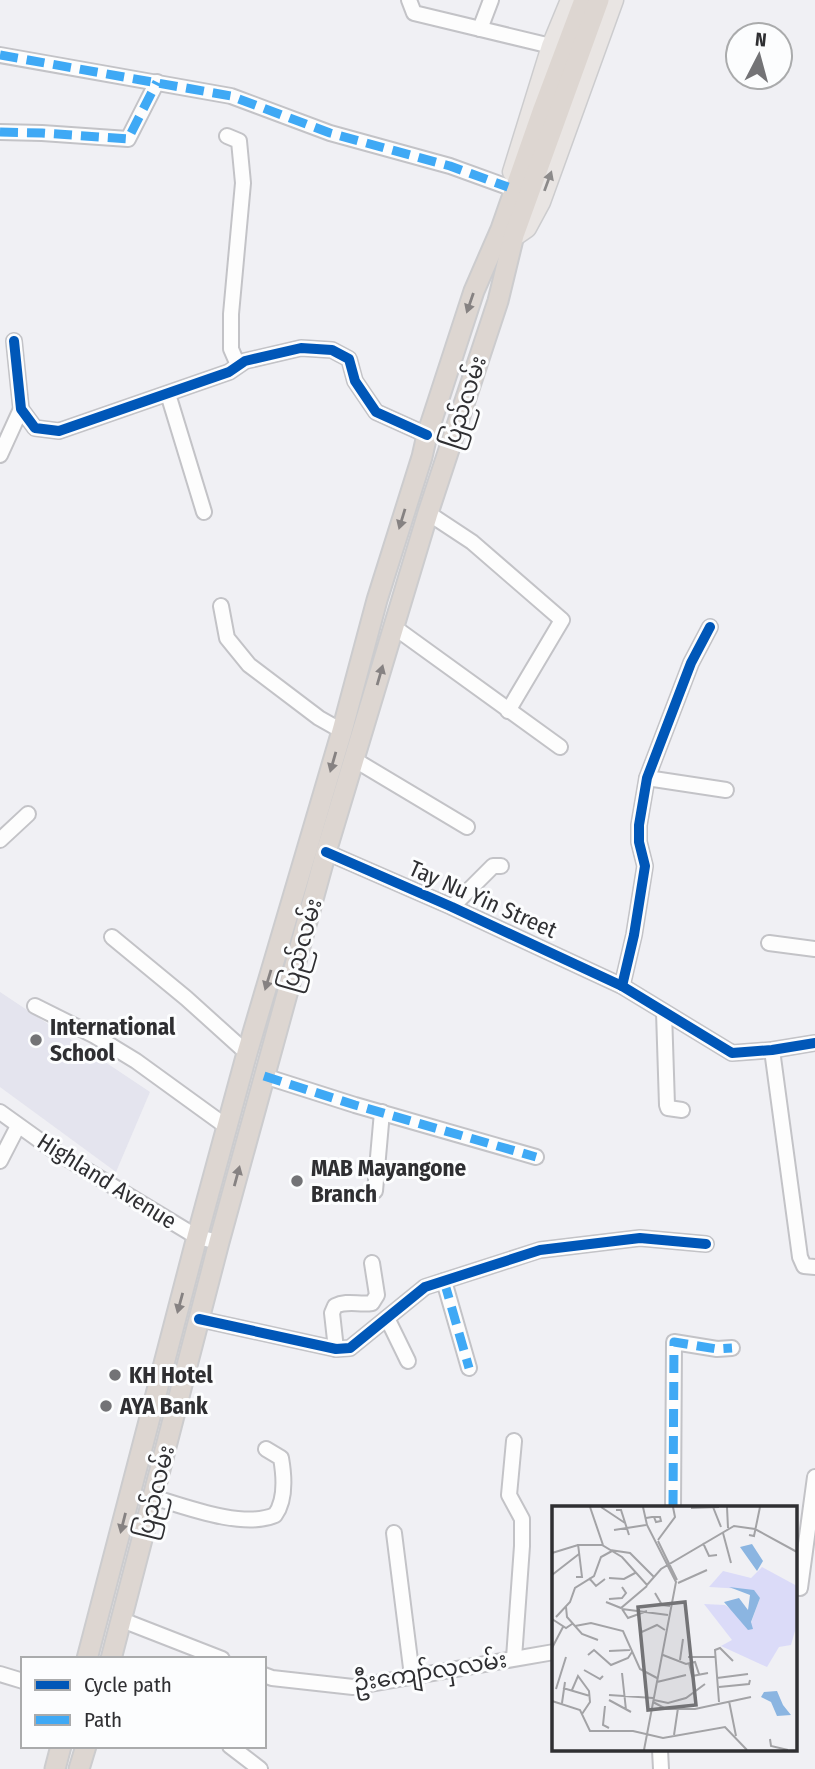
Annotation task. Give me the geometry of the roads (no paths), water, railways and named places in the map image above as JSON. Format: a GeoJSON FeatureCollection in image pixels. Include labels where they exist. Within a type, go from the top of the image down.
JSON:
{"type":"FeatureCollection","features":[{"type":"Feature","properties":{"kind":"highway","name":"ပြည်လမ်း"},"geometry":{"type":"LineString","coordinates":[[116,1656],[122,1620],[219,1242],[326,852],[428,513],[498,300],[506,235],[543,109],[584,0]]}},
{"type":"Feature","properties":{"kind":"highway","name":"ပြည်လမ်း"},"geometry":{"type":"LineString","coordinates":[[89,1653],[247,1053],[342,732],[373,612],[427,435],[474,291],[506,235],[599,0]]}},
{"type":"Feature","properties":{"kind":"highway"},"geometry":{"type":"LineString","coordinates":[[55,1769],[60,1748]]}},
{"type":"Feature","properties":{"kind":"highway"},"geometry":{"type":"LineString","coordinates":[[79,1769],[85,1748]]}},
{"type":"Feature","properties":{"kind":"main road","name":"ပြည်လမ်း"},"geometry":{"type":"LineString","coordinates":[[570,0],[551,46],[501,208],[506,235],[527,229],[541,202],[614,0]]}},
{"type":"Feature","properties":{"kind":"street"},"geometry":{"type":"LineString","coordinates":[[410,0],[414,13],[551,46]]}},
{"type":"Feature","properties":{"kind":"street"},"geometry":{"type":"LineString","coordinates":[[480,29],[491,0]]}},
{"type":"Feature","properties":{"kind":"street"},"geometry":{"type":"LineString","coordinates":[[0,55],[231,96],[330,133],[450,166],[508,187]]}},
{"type":"Feature","properties":{"kind":"street"},"geometry":{"type":"LineString","coordinates":[[0,132],[128,139],[156,82]]}},
{"type":"Feature","properties":{"kind":"street"},"geometry":{"type":"LineString","coordinates":[[227,136],[239,141],[243,183],[231,314],[231,349],[238,365]]}},
{"type":"Feature","properties":{"kind":"street"},"geometry":{"type":"LineString","coordinates":[[0,455],[21,410],[14,341]]}},
{"type":"Feature","properties":{"kind":"street"},"geometry":{"type":"LineString","coordinates":[[21,410],[35,428],[59,431],[229,372],[245,361],[301,348],[332,350],[349,359],[355,381],[376,412],[427,435]]}},
{"type":"Feature","properties":{"kind":"street"},"geometry":{"type":"LineString","coordinates":[[167,394],[204,512]]}},
{"type":"Feature","properties":{"kind":"street"},"geometry":{"type":"LineString","coordinates":[[428,513],[472,542],[562,620],[508,711]]}},
{"type":"Feature","properties":{"kind":"street"},"geometry":{"type":"LineString","coordinates":[[221,606],[227,638],[249,665],[342,732]]}},
{"type":"Feature","properties":{"kind":"street"},"geometry":{"type":"LineString","coordinates":[[394,626],[560,747]]}},
{"type":"Feature","properties":{"kind":"street"},"geometry":{"type":"LineString","coordinates":[[622,986],[634,935],[645,866],[639,842],[639,825],[647,778],[691,663],[710,627]]}},
{"type":"Feature","properties":{"kind":"street"},"geometry":{"type":"LineString","coordinates":[[355,760],[467,827]]}},
{"type":"Feature","properties":{"kind":"street"},"geometry":{"type":"LineString","coordinates":[[647,778],[726,790]]}},
{"type":"Feature","properties":{"kind":"street"},"geometry":{"type":"LineString","coordinates":[[0,839],[28,814]]}},
{"type":"Feature","properties":{"kind":"street","name":"Tay Nu Yin Street"},"geometry":{"type":"LineString","coordinates":[[326,852],[622,986],[732,1053],[815,1043]]}},
{"type":"Feature","properties":{"kind":"street"},"geometry":{"type":"LineString","coordinates":[[452,907],[493,866],[501,866]]}},
{"type":"Feature","properties":{"kind":"street"},"geometry":{"type":"LineString","coordinates":[[112,937],[247,1053]]}},
{"type":"Feature","properties":{"kind":"street"},"geometry":{"type":"LineString","coordinates":[[769,943],[815,949]]}},
{"type":"Feature","properties":{"kind":"street"},"geometry":{"type":"LineString","coordinates":[[35,1006],[96,1036],[136,1061],[228,1127]]}},
{"type":"Feature","properties":{"kind":"street"},"geometry":{"type":"LineString","coordinates":[[664,1012],[667,1105],[671,1109],[682,1110]]}},
{"type":"Feature","properties":{"kind":"street"},"geometry":{"type":"LineString","coordinates":[[772,1050],[800,1256],[804,1266],[815,1267]]}},
{"type":"Feature","properties":{"kind":"street"},"geometry":{"type":"LineString","coordinates":[[264,1076],[536,1157]]}},
{"type":"Feature","properties":{"kind":"street","name":"Highland Avenue"},"geometry":{"type":"LineString","coordinates":[[0,1112],[53,1150],[197,1237],[219,1242]]}},
{"type":"Feature","properties":{"kind":"street"},"geometry":{"type":"LineString","coordinates":[[375,1191],[382,1112]]}},
{"type":"Feature","properties":{"kind":"street"},"geometry":{"type":"LineString","coordinates":[[0,1161],[18,1126]]}},
{"type":"Feature","properties":{"kind":"street"},"geometry":{"type":"LineString","coordinates":[[199,1319],[336,1349],[350,1348],[425,1287],[540,1250],[640,1238],[706,1244]]}},
{"type":"Feature","properties":{"kind":"street"},"geometry":{"type":"LineString","coordinates":[[336,1349],[332,1313],[335,1306],[344,1302],[372,1303],[377,1295],[372,1263]]}},
{"type":"Feature","properties":{"kind":"street"},"geometry":{"type":"LineString","coordinates":[[444,1281],[469,1368]]}},
{"type":"Feature","properties":{"kind":"street"},"geometry":{"type":"LineString","coordinates":[[387,1318],[408,1361]]}},
{"type":"Feature","properties":{"kind":"street"},"geometry":{"type":"LineString","coordinates":[[673,1506],[674,1342],[717,1349],[732,1348]]}},
{"type":"Feature","properties":{"kind":"street"},"geometry":{"type":"LineString","coordinates":[[514,1441],[509,1495],[522,1518],[514,1658]]}},
{"type":"Feature","properties":{"kind":"street"},"geometry":{"type":"LineString","coordinates":[[153,1497],[211,1514],[266,1519],[279,1510],[283,1472],[281,1458],[266,1449]]}},
{"type":"Feature","properties":{"kind":"street"},"geometry":{"type":"LineString","coordinates":[[798,1589],[815,1477]]}},
{"type":"Feature","properties":{"kind":"street"},"geometry":{"type":"LineString","coordinates":[[394,1533],[412,1676]]}},
{"type":"Feature","properties":{"kind":"street"},"geometry":{"type":"LineString","coordinates":[[798,1589],[815,1582]]}},
{"type":"Feature","properties":{"kind":"street"},"geometry":{"type":"LineString","coordinates":[[122,1620],[217,1657]]}},
{"type":"Feature","properties":{"kind":"street","name":"ဦးကျော်လှလမ်း"},"geometry":{"type":"LineString","coordinates":[[266,1676],[353,1686],[552,1652]]}},
{"type":"Feature","properties":{"kind":"street"},"geometry":{"type":"LineString","coordinates":[[89,1653],[116,1656]]}},
{"type":"Feature","properties":{"kind":"street"},"geometry":{"type":"LineString","coordinates":[[0,1674],[21,1680]]}},
{"type":"Feature","properties":{"kind":"street"},"geometry":{"type":"LineString","coordinates":[[232,1748],[252,1767]]}},
{"type":"Feature","properties":{"kind":"place","name":"International School"},"geometry":{"type":"Point","coordinates":[36,1040]}},
{"type":"Feature","properties":{"kind":"place","name":"MAB Mayangone Branch"},"geometry":{"type":"Point","coordinates":[297,1181]}},
{"type":"Feature","properties":{"kind":"place","name":"KH Hotel"},"geometry":{"type":"Point","coordinates":[115,1375]}},
{"type":"Feature","properties":{"kind":"place","name":"AYA Bank"},"geometry":{"type":"Point","coordinates":[106,1406]}}]}
